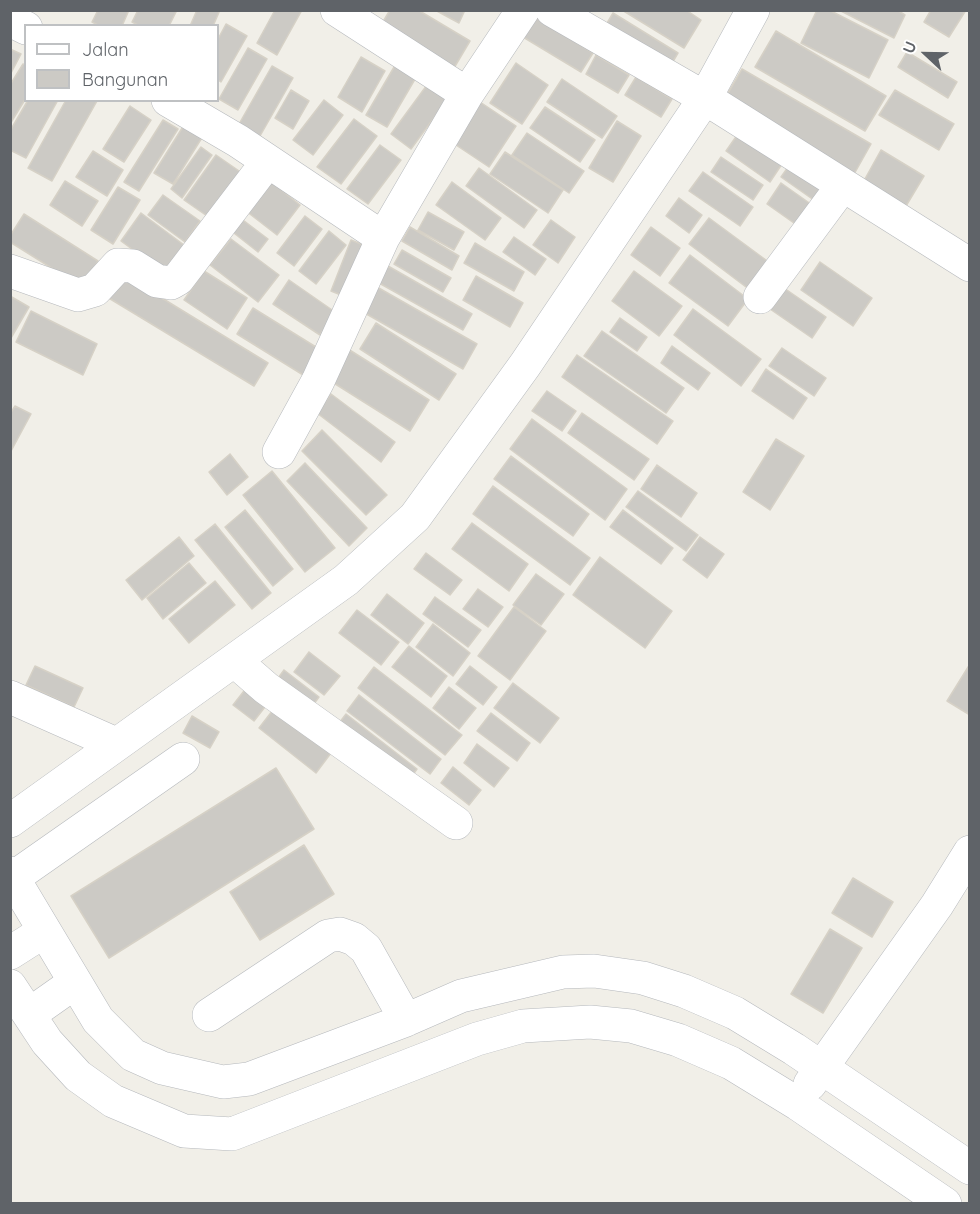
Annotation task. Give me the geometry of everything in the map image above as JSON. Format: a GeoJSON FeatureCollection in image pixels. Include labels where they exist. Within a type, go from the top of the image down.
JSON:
{"type":"FeatureCollection","features":[{"type":"Feature","properties":{"kind":"street"},"geometry":{"type":"LineString","coordinates":[[337,10],[467,94]]}},
{"type":"Feature","properties":{"kind":"street"},"geometry":{"type":"LineString","coordinates":[[279,452],[318,381],[383,238],[467,94],[523,10]]}},
{"type":"Feature","properties":{"kind":"street"},"geometry":{"type":"LineString","coordinates":[[552,10],[705,98],[969,265]]}},
{"type":"Feature","properties":{"kind":"street"},"geometry":{"type":"LineString","coordinates":[[10,821],[346,580],[415,517],[525,365],[705,98],[753,10]]}},
{"type":"Feature","properties":{"kind":"street"},"geometry":{"type":"LineString","coordinates":[[10,20],[24,27]]}},
{"type":"Feature","properties":{"kind":"street"},"geometry":{"type":"LineString","coordinates":[[172,102],[268,161],[383,238]]}},
{"type":"Feature","properties":{"kind":"street"},"geometry":{"type":"LineString","coordinates":[[10,271],[78,295],[95,290],[118,265],[133,266],[157,281],[171,283],[178,279],[268,161]]}},
{"type":"Feature","properties":{"kind":"street"},"geometry":{"type":"LineString","coordinates":[[760,297],[843,185]]}},
{"type":"Feature","properties":{"kind":"street"},"geometry":{"type":"LineString","coordinates":[[235,660],[266,688],[309,720],[456,823]]}},
{"type":"Feature","properties":{"kind":"street"},"geometry":{"type":"LineString","coordinates":[[10,697],[116,744]]}},
{"type":"Feature","properties":{"kind":"street"},"geometry":{"type":"LineString","coordinates":[[183,759],[12,877],[98,1020],[133,1055],[162,1068],[223,1082],[249,1079],[406,1020],[461,996],[491,987],[563,972],[594,971],[643,978],[684,991],[735,1013],[820,1066],[969,1168]]}},
{"type":"Feature","properties":{"kind":"street"},"geometry":{"type":"LineString","coordinates":[[798,1104],[820,1066],[937,904],[969,852]]}},
{"type":"Feature","properties":{"kind":"street"},"geometry":{"type":"LineString","coordinates":[[10,953],[43,932]]}},
{"type":"Feature","properties":{"kind":"street"},"geometry":{"type":"LineString","coordinates":[[209,1015],[328,936],[340,934],[354,939],[366,949],[406,1020]]}},
{"type":"Feature","properties":{"kind":"street"},"geometry":{"type":"LineString","coordinates":[[30,1014],[74,983]]}},
{"type":"Feature","properties":{"kind":"street"},"geometry":{"type":"LineString","coordinates":[[10,986],[47,1042],[78,1076],[113,1101],[184,1131],[232,1134],[477,1039],[523,1026],[590,1022],[631,1026],[678,1040],[731,1063],[798,1104],[945,1203]]}},
{"type":"Feature","properties":{"kind":"street"},"geometry":{"type":"LineString","coordinates":[[310,1056],[326,1098]]}},
{"type":"Feature","properties":{"kind":"building"},"geometry":{"type":"Polygon","coordinates":[[[98,10],[129,10],[123,24],[92,22],[98,10]]]}},
{"type":"Feature","properties":{"kind":"building"},"geometry":{"type":"Polygon","coordinates":[[[138,10],[177,10],[170,24],[132,22],[138,10]]]}},
{"type":"Feature","properties":{"kind":"building"},"geometry":{"type":"Polygon","coordinates":[[[197,10],[220,10],[214,24],[191,24],[197,10]]]}},
{"type":"Feature","properties":{"kind":"building"},"geometry":{"type":"Polygon","coordinates":[[[275,10],[302,10],[277,55],[257,43],[275,10]]]}},
{"type":"Feature","properties":{"kind":"building"},"geometry":{"type":"Polygon","coordinates":[[[390,10],[418,10],[470,41],[454,68],[381,25],[390,10]]]}},
{"type":"Feature","properties":{"kind":"building"},"geometry":{"type":"Polygon","coordinates":[[[435,10],[465,10],[459,23],[435,10]]]}},
{"type":"Feature","properties":{"kind":"building"},"geometry":{"type":"Polygon","coordinates":[[[622,10],[686,10],[701,20],[684,48],[622,10]]]}},
{"type":"Feature","properties":{"kind":"building"},"geometry":{"type":"Polygon","coordinates":[[[817,10],[829,10],[888,40],[869,78],[801,43],[817,10]]]}},
{"type":"Feature","properties":{"kind":"building"},"geometry":{"type":"Polygon","coordinates":[[[839,10],[897,10],[905,15],[894,38],[839,10]]]}},
{"type":"Feature","properties":{"kind":"building"},"geometry":{"type":"Polygon","coordinates":[[[931,10],[966,10],[949,37],[924,22],[931,10]]]}},
{"type":"Feature","properties":{"kind":"building"},"geometry":{"type":"Polygon","coordinates":[[[613,13],[678,53],[668,70],[603,30],[613,13]]]}},
{"type":"Feature","properties":{"kind":"building"},"geometry":{"type":"Polygon","coordinates":[[[530,14],[593,53],[581,72],[518,34],[530,14]]]}},
{"type":"Feature","properties":{"kind":"building"},"geometry":{"type":"Polygon","coordinates":[[[226,24],[247,36],[221,82],[219,81],[219,37],[226,24]]]}},
{"type":"Feature","properties":{"kind":"building"},"geometry":{"type":"Polygon","coordinates":[[[776,31],[886,96],[865,131],[755,67],[776,31]]]}},
{"type":"Feature","properties":{"kind":"building"},"geometry":{"type":"Polygon","coordinates":[[[248,48],[267,59],[238,110],[219,99],[248,48]]]}},
{"type":"Feature","properties":{"kind":"building"},"geometry":{"type":"Polygon","coordinates":[[[10,49],[21,54],[10,75],[10,49]]]}},
{"type":"Feature","properties":{"kind":"building"},"geometry":{"type":"Polygon","coordinates":[[[907,52],[957,82],[948,98],[898,67],[907,52]]]}},
{"type":"Feature","properties":{"kind":"building"},"geometry":{"type":"Polygon","coordinates":[[[596,55],[629,75],[618,93],[586,74],[596,55]]]}},
{"type":"Feature","properties":{"kind":"building"},"geometry":{"type":"Polygon","coordinates":[[[361,57],[385,71],[362,112],[338,97],[361,57]]]}},
{"type":"Feature","properties":{"kind":"building"},"geometry":{"type":"Polygon","coordinates":[[[397,62],[418,74],[387,127],[366,115],[397,62]]]}},
{"type":"Feature","properties":{"kind":"building"},"geometry":{"type":"Polygon","coordinates":[[[516,63],[548,85],[522,124],[490,103],[516,63]]]}},
{"type":"Feature","properties":{"kind":"building"},"geometry":{"type":"Polygon","coordinates":[[[24,64],[24,101],[10,124],[10,85],[24,64]]]}},
{"type":"Feature","properties":{"kind":"building"},"geometry":{"type":"Polygon","coordinates":[[[272,66],[293,78],[260,136],[239,124],[272,66]]]}},
{"type":"Feature","properties":{"kind":"building"},"geometry":{"type":"Polygon","coordinates":[[[742,69],[871,144],[853,176],[724,100],[742,69]]]}},
{"type":"Feature","properties":{"kind":"building"},"geometry":{"type":"Polygon","coordinates":[[[636,77],[672,99],[661,117],[625,95],[636,77]]]}},
{"type":"Feature","properties":{"kind":"building"},"geometry":{"type":"Polygon","coordinates":[[[562,79],[617,116],[602,138],[547,102],[562,79]]]}},
{"type":"Feature","properties":{"kind":"building"},"geometry":{"type":"Polygon","coordinates":[[[427,85],[447,100],[411,149],[391,134],[427,85]]]}},
{"type":"Feature","properties":{"kind":"building"},"geometry":{"type":"Polygon","coordinates":[[[291,90],[309,101],[293,129],[275,118],[291,90]]]}},
{"type":"Feature","properties":{"kind":"building"},"geometry":{"type":"Polygon","coordinates":[[[895,90],[954,124],[939,150],[879,115],[895,90]]]}},
{"type":"Feature","properties":{"kind":"building"},"geometry":{"type":"Polygon","coordinates":[[[324,100],[343,115],[313,155],[293,140],[324,100]]]}},
{"type":"Feature","properties":{"kind":"building"},"geometry":{"type":"Polygon","coordinates":[[[27,102],[57,102],[26,158],[10,150],[10,131],[27,102]]]}},
{"type":"Feature","properties":{"kind":"building"},"geometry":{"type":"Polygon","coordinates":[[[65,102],[96,102],[52,181],[28,168],[65,102]]]}},
{"type":"Feature","properties":{"kind":"building"},"geometry":{"type":"Polygon","coordinates":[[[480,102],[516,126],[489,167],[453,143],[480,102]]]}},
{"type":"Feature","properties":{"kind":"building"},"geometry":{"type":"Polygon","coordinates":[[[130,106],[151,120],[124,162],[103,149],[130,106]]]}},
{"type":"Feature","properties":{"kind":"building"},"geometry":{"type":"Polygon","coordinates":[[[545,107],[595,140],[580,162],[530,128],[545,107]]]}},
{"type":"Feature","properties":{"kind":"building"},"geometry":{"type":"Polygon","coordinates":[[[354,119],[377,136],[341,184],[317,167],[354,119]]]}},
{"type":"Feature","properties":{"kind":"building"},"geometry":{"type":"Polygon","coordinates":[[[163,120],[178,129],[139,191],[124,182],[163,120]]]}},
{"type":"Feature","properties":{"kind":"building"},"geometry":{"type":"Polygon","coordinates":[[[617,121],[641,136],[613,182],[589,168],[617,121]]]}},
{"type":"Feature","properties":{"kind":"building"},"geometry":{"type":"Polygon","coordinates":[[[184,125],[203,136],[173,184],[154,173],[184,125]]]}},
{"type":"Feature","properties":{"kind":"building"},"geometry":{"type":"Polygon","coordinates":[[[740,131],[784,161],[770,182],[726,151],[740,131]]]}},
{"type":"Feature","properties":{"kind":"building"},"geometry":{"type":"Polygon","coordinates":[[[527,133],[584,171],[569,193],[512,155],[527,133]]]}},
{"type":"Feature","properties":{"kind":"building"},"geometry":{"type":"Polygon","coordinates":[[[380,145],[401,160],[368,204],[347,189],[380,145]]]}},
{"type":"Feature","properties":{"kind":"building"},"geometry":{"type":"Polygon","coordinates":[[[201,147],[212,155],[182,198],[171,189],[201,147]]]}},
{"type":"Feature","properties":{"kind":"building"},"geometry":{"type":"Polygon","coordinates":[[[881,150],[924,176],[903,211],[861,186],[881,150]]]}},
{"type":"Feature","properties":{"kind":"building"},"geometry":{"type":"Polygon","coordinates":[[[93,151],[123,170],[107,196],[76,177],[93,151]]]}},
{"type":"Feature","properties":{"kind":"building"},"geometry":{"type":"Polygon","coordinates":[[[505,152],[563,190],[548,213],[490,174],[505,152]]]}},
{"type":"Feature","properties":{"kind":"building"},"geometry":{"type":"Polygon","coordinates":[[[216,155],[242,173],[210,218],[184,200],[216,155]]]}},
{"type":"Feature","properties":{"kind":"building"},"geometry":{"type":"Polygon","coordinates":[[[721,157],[763,185],[753,200],[711,172],[721,157]]]}},
{"type":"Feature","properties":{"kind":"building"},"geometry":{"type":"Polygon","coordinates":[[[793,160],[830,185],[818,203],[781,177],[793,160]]]}},
{"type":"Feature","properties":{"kind":"building"},"geometry":{"type":"Polygon","coordinates":[[[479,168],[537,210],[524,228],[466,186],[479,168]]]}},
{"type":"Feature","properties":{"kind":"building"},"geometry":{"type":"Polygon","coordinates":[[[703,172],[753,207],[740,226],[689,191],[703,172]]]}},
{"type":"Feature","properties":{"kind":"building"},"geometry":{"type":"Polygon","coordinates":[[[65,181],[98,201],[82,226],[50,205],[65,181]]]}},
{"type":"Feature","properties":{"kind":"building"},"geometry":{"type":"Polygon","coordinates":[[[270,181],[300,205],[277,235],[246,211],[270,181]]]}},
{"type":"Feature","properties":{"kind":"building"},"geometry":{"type":"Polygon","coordinates":[[[452,182],[501,218],[485,240],[436,205],[452,182]]]}},
{"type":"Feature","properties":{"kind":"building"},"geometry":{"type":"Polygon","coordinates":[[[781,183],[815,207],[801,228],[767,204],[781,183]]]}},
{"type":"Feature","properties":{"kind":"building"},"geometry":{"type":"Polygon","coordinates":[[[118,187],[140,200],[113,244],[91,230],[118,187]]]}},
{"type":"Feature","properties":{"kind":"building"},"geometry":{"type":"Polygon","coordinates":[[[163,195],[200,221],[185,242],[148,215],[163,195]]]}},
{"type":"Feature","properties":{"kind":"building"},"geometry":{"type":"Polygon","coordinates":[[[679,198],[702,215],[689,233],[666,216],[679,198]]]}},
{"type":"Feature","properties":{"kind":"building"},"geometry":{"type":"Polygon","coordinates":[[[428,212],[464,232],[454,250],[418,230],[428,212]]]}},
{"type":"Feature","properties":{"kind":"building"},"geometry":{"type":"Polygon","coordinates":[[[141,213],[184,245],[163,272],[121,241],[141,213]]]}},
{"type":"Feature","properties":{"kind":"building"},"geometry":{"type":"Polygon","coordinates":[[[24,214],[98,261],[82,287],[10,242],[10,236],[24,214]]]}},
{"type":"Feature","properties":{"kind":"building"},"geometry":{"type":"Polygon","coordinates":[[[235,214],[268,239],[258,252],[225,226],[235,214]]]}},
{"type":"Feature","properties":{"kind":"building"},"geometry":{"type":"Polygon","coordinates":[[[305,216],[322,229],[294,266],[277,253],[305,216]]]}},
{"type":"Feature","properties":{"kind":"building"},"geometry":{"type":"Polygon","coordinates":[[[709,218],[770,263],[750,290],[689,244],[709,218]]]}},
{"type":"Feature","properties":{"kind":"building"},"geometry":{"type":"Polygon","coordinates":[[[551,220],[575,237],[558,263],[533,245],[551,220]]]}},
{"type":"Feature","properties":{"kind":"building"},"geometry":{"type":"Polygon","coordinates":[[[410,227],[459,256],[452,270],[402,241],[410,227]]]}},
{"type":"Feature","properties":{"kind":"building"},"geometry":{"type":"Polygon","coordinates":[[[651,227],[680,248],[660,276],[631,255],[651,227]]]}},
{"type":"Feature","properties":{"kind":"building"},"geometry":{"type":"Polygon","coordinates":[[[329,231],[346,245],[316,284],[299,271],[329,231]]]}},
{"type":"Feature","properties":{"kind":"building"},"geometry":{"type":"Polygon","coordinates":[[[514,237],[546,259],[535,275],[503,252],[514,237]]]}},
{"type":"Feature","properties":{"kind":"building"},"geometry":{"type":"Polygon","coordinates":[[[231,239],[279,275],[258,302],[210,265],[231,239]]]}},
{"type":"Feature","properties":{"kind":"building"},"geometry":{"type":"Polygon","coordinates":[[[351,240],[366,246],[346,297],[331,291],[351,240]]]}},
{"type":"Feature","properties":{"kind":"building"},"geometry":{"type":"Polygon","coordinates":[[[475,243],[524,272],[514,291],[464,263],[475,243]]]}},
{"type":"Feature","properties":{"kind":"building"},"geometry":{"type":"Polygon","coordinates":[[[402,250],[451,278],[443,292],[394,264],[402,250]]]}},
{"type":"Feature","properties":{"kind":"building"},"geometry":{"type":"Polygon","coordinates":[[[690,255],[748,299],[728,326],[669,283],[690,255]]]}},
{"type":"Feature","properties":{"kind":"building"},"geometry":{"type":"Polygon","coordinates":[[[820,262],[872,298],[853,326],[801,290],[820,262]]]}},
{"type":"Feature","properties":{"kind":"building"},"geometry":{"type":"Polygon","coordinates":[[[388,266],[472,314],[463,330],[379,283],[388,266]]]}},
{"type":"Feature","properties":{"kind":"building"},"geometry":{"type":"Polygon","coordinates":[[[204,271],[247,298],[227,329],[184,300],[204,271]]]}},
{"type":"Feature","properties":{"kind":"building"},"geometry":{"type":"Polygon","coordinates":[[[634,271],[682,306],[659,336],[612,301],[634,271]]]}},
{"type":"Feature","properties":{"kind":"building"},"geometry":{"type":"Polygon","coordinates":[[[121,273],[268,363],[254,386],[107,297],[121,273]]]}},
{"type":"Feature","properties":{"kind":"building"},"geometry":{"type":"Polygon","coordinates":[[[476,276],[523,303],[510,327],[463,300],[476,276]]]}},
{"type":"Feature","properties":{"kind":"building"},"geometry":{"type":"Polygon","coordinates":[[[289,280],[335,312],[320,335],[273,304],[289,280]]]}},
{"type":"Feature","properties":{"kind":"building"},"geometry":{"type":"Polygon","coordinates":[[[377,287],[477,344],[463,369],[363,312],[377,287]]]}},
{"type":"Feature","properties":{"kind":"building"},"geometry":{"type":"Polygon","coordinates":[[[784,288],[826,317],[812,338],[770,309],[784,288]]]}},
{"type":"Feature","properties":{"kind":"building"},"geometry":{"type":"Polygon","coordinates":[[[10,296],[29,307],[11,338],[10,337],[10,296]]]}},
{"type":"Feature","properties":{"kind":"building"},"geometry":{"type":"Polygon","coordinates":[[[253,308],[324,352],[308,378],[237,334],[253,308]]]}},
{"type":"Feature","properties":{"kind":"building"},"geometry":{"type":"Polygon","coordinates":[[[693,309],[761,359],[741,386],[674,335],[693,309]]]}},
{"type":"Feature","properties":{"kind":"building"},"geometry":{"type":"Polygon","coordinates":[[[31,311],[97,344],[83,375],[16,342],[31,311]]]}},
{"type":"Feature","properties":{"kind":"building"},"geometry":{"type":"Polygon","coordinates":[[[620,318],[647,337],[637,351],[610,332],[620,318]]]}},
{"type":"Feature","properties":{"kind":"building"},"geometry":{"type":"Polygon","coordinates":[[[376,323],[456,374],[439,400],[360,349],[376,323]]]}},
{"type":"Feature","properties":{"kind":"building"},"geometry":{"type":"Polygon","coordinates":[[[602,331],[684,388],[666,413],[584,356],[602,331]]]}},
{"type":"Feature","properties":{"kind":"building"},"geometry":{"type":"Polygon","coordinates":[[[672,346],[710,373],[698,390],[661,363],[672,346]]]}},
{"type":"Feature","properties":{"kind":"building"},"geometry":{"type":"Polygon","coordinates":[[[782,348],[826,378],[814,396],[769,366],[782,348]]]}},
{"type":"Feature","properties":{"kind":"building"},"geometry":{"type":"Polygon","coordinates":[[[348,349],[429,400],[410,431],[329,380],[348,349]]]}},
{"type":"Feature","properties":{"kind":"building"},"geometry":{"type":"Polygon","coordinates":[[[577,355],[673,421],[657,444],[562,377],[577,355]]]}},
{"type":"Feature","properties":{"kind":"building"},"geometry":{"type":"Polygon","coordinates":[[[766,369],[807,398],[793,419],[752,391],[766,369]]]}},
{"type":"Feature","properties":{"kind":"building"},"geometry":{"type":"Polygon","coordinates":[[[547,391],[576,411],[562,431],[532,411],[547,391]]]}},
{"type":"Feature","properties":{"kind":"building"},"geometry":{"type":"Polygon","coordinates":[[[331,394],[395,442],[381,462],[317,413],[331,394]]]}},
{"type":"Feature","properties":{"kind":"building"},"geometry":{"type":"Polygon","coordinates":[[[15,406],[31,414],[10,453],[10,414],[15,406]]]}},
{"type":"Feature","properties":{"kind":"building"},"geometry":{"type":"Polygon","coordinates":[[[582,413],[649,459],[634,480],[568,433],[582,413]]]}},
{"type":"Feature","properties":{"kind":"building"},"geometry":{"type":"Polygon","coordinates":[[[532,419],[627,489],[605,520],[510,449],[532,419]]]}},
{"type":"Feature","properties":{"kind":"building"},"geometry":{"type":"Polygon","coordinates":[[[322,430],[387,495],[366,515],[302,451],[322,430]]]}},
{"type":"Feature","properties":{"kind":"building"},"geometry":{"type":"Polygon","coordinates":[[[776,439],[804,456],[770,510],[743,492],[776,439]]]}},
{"type":"Feature","properties":{"kind":"building"},"geometry":{"type":"Polygon","coordinates":[[[230,454],[248,477],[227,495],[209,472],[230,454]]]}},
{"type":"Feature","properties":{"kind":"building"},"geometry":{"type":"Polygon","coordinates":[[[511,456],[589,514],[573,536],[494,479],[511,456]]]}},
{"type":"Feature","properties":{"kind":"building"},"geometry":{"type":"Polygon","coordinates":[[[305,463],[367,528],[349,546],[287,481],[305,463]]]}},
{"type":"Feature","properties":{"kind":"building"},"geometry":{"type":"Polygon","coordinates":[[[657,465],[697,493],[681,517],[641,489],[657,465]]]}},
{"type":"Feature","properties":{"kind":"building"},"geometry":{"type":"Polygon","coordinates":[[[272,471],[335,548],[305,572],[243,495],[272,471]]]}},
{"type":"Feature","properties":{"kind":"building"},"geometry":{"type":"Polygon","coordinates":[[[493,486],[590,558],[570,585],[473,514],[493,486]]]}},
{"type":"Feature","properties":{"kind":"building"},"geometry":{"type":"Polygon","coordinates":[[[638,491],[698,535],[686,551],[626,507],[638,491]]]}},
{"type":"Feature","properties":{"kind":"building"},"geometry":{"type":"Polygon","coordinates":[[[245,510],[293,569],[273,586],[225,527],[245,510]]]}},
{"type":"Feature","properties":{"kind":"building"},"geometry":{"type":"Polygon","coordinates":[[[623,510],[673,548],[661,564],[610,527],[623,510]]]}},
{"type":"Feature","properties":{"kind":"building"},"geometry":{"type":"Polygon","coordinates":[[[472,523],[528,564],[509,591],[452,549],[472,523]]]}},
{"type":"Feature","properties":{"kind":"building"},"geometry":{"type":"Polygon","coordinates":[[[215,524],[271,593],[252,609],[195,540],[215,524]]]}},
{"type":"Feature","properties":{"kind":"building"},"geometry":{"type":"Polygon","coordinates":[[[179,537],[194,556],[142,600],[126,580],[179,537]]]}},
{"type":"Feature","properties":{"kind":"building"},"geometry":{"type":"Polygon","coordinates":[[[700,537],[724,554],[707,578],[683,560],[700,537]]]}},
{"type":"Feature","properties":{"kind":"building"},"geometry":{"type":"Polygon","coordinates":[[[426,553],[462,580],[450,595],[414,569],[426,553]]]}},
{"type":"Feature","properties":{"kind":"building"},"geometry":{"type":"Polygon","coordinates":[[[600,557],[672,611],[645,648],[573,595],[600,557]]]}},
{"type":"Feature","properties":{"kind":"building"},"geometry":{"type":"Polygon","coordinates":[[[189,563],[206,583],[163,619],[147,598],[189,563]]]}},
{"type":"Feature","properties":{"kind":"building"},"geometry":{"type":"Polygon","coordinates":[[[536,574],[564,594],[541,625],[513,605],[536,574]]]}},
{"type":"Feature","properties":{"kind":"building"},"geometry":{"type":"Polygon","coordinates":[[[215,581],[235,605],[189,643],[169,619],[215,581]]]}},
{"type":"Feature","properties":{"kind":"building"},"geometry":{"type":"Polygon","coordinates":[[[478,589],[503,607],[488,627],[463,609],[478,589]]]}},
{"type":"Feature","properties":{"kind":"building"},"geometry":{"type":"Polygon","coordinates":[[[387,594],[424,623],[408,644],[371,615],[387,594]]]}},
{"type":"Feature","properties":{"kind":"building"},"geometry":{"type":"Polygon","coordinates":[[[435,597],[481,630],[468,647],[423,614],[435,597]]]}},
{"type":"Feature","properties":{"kind":"building"},"geometry":{"type":"Polygon","coordinates":[[[514,607],[546,631],[510,680],[478,656],[514,607]]]}},
{"type":"Feature","properties":{"kind":"building"},"geometry":{"type":"Polygon","coordinates":[[[357,610],[399,642],[381,665],[339,633],[357,610]]]}},
{"type":"Feature","properties":{"kind":"building"},"geometry":{"type":"Polygon","coordinates":[[[433,624],[470,653],[453,676],[416,647],[433,624]]]}},
{"type":"Feature","properties":{"kind":"building"},"geometry":{"type":"Polygon","coordinates":[[[409,646],[447,676],[431,697],[392,667],[409,646]]]}},
{"type":"Feature","properties":{"kind":"building"},"geometry":{"type":"Polygon","coordinates":[[[309,652],[340,676],[324,695],[294,672],[309,652]]]}},
{"type":"Feature","properties":{"kind":"building"},"geometry":{"type":"Polygon","coordinates":[[[970,664],[970,715],[947,701],[970,664]]]}},
{"type":"Feature","properties":{"kind":"building"},"geometry":{"type":"Polygon","coordinates":[[[35,666],[83,688],[74,707],[26,685],[35,666]]]}},
{"type":"Feature","properties":{"kind":"building"},"geometry":{"type":"Polygon","coordinates":[[[470,666],[497,687],[483,705],[456,684],[470,666]]]}},
{"type":"Feature","properties":{"kind":"building"},"geometry":{"type":"Polygon","coordinates":[[[374,667],[462,735],[445,755],[358,688],[374,667]]]}},
{"type":"Feature","properties":{"kind":"building"},"geometry":{"type":"Polygon","coordinates":[[[284,670],[319,697],[308,712],[273,685],[284,670]]]}},
{"type":"Feature","properties":{"kind":"building"},"geometry":{"type":"Polygon","coordinates":[[[251,682],[272,698],[254,721],[233,705],[251,682]]]}},
{"type":"Feature","properties":{"kind":"building"},"geometry":{"type":"Polygon","coordinates":[[[513,683],[559,718],[540,743],[494,708],[513,683]]]}},
{"type":"Feature","properties":{"kind":"building"},"geometry":{"type":"Polygon","coordinates":[[[449,687],[476,708],[459,729],[433,708],[449,687]]]}},
{"type":"Feature","properties":{"kind":"building"},"geometry":{"type":"Polygon","coordinates":[[[359,695],[441,759],[430,774],[347,711],[359,695]]]}},
{"type":"Feature","properties":{"kind":"building"},"geometry":{"type":"Polygon","coordinates":[[[280,701],[337,745],[316,773],[259,728],[280,701]]]}},
{"type":"Feature","properties":{"kind":"building"},"geometry":{"type":"Polygon","coordinates":[[[491,713],[530,743],[517,761],[477,731],[491,713]]]}},
{"type":"Feature","properties":{"kind":"building"},"geometry":{"type":"Polygon","coordinates":[[[346,714],[417,769],[407,783],[336,727],[346,714]]]}},
{"type":"Feature","properties":{"kind":"building"},"geometry":{"type":"Polygon","coordinates":[[[192,716],[219,732],[210,748],[183,733],[192,716]]]}},
{"type":"Feature","properties":{"kind":"building"},"geometry":{"type":"Polygon","coordinates":[[[477,744],[509,768],[494,787],[464,763],[477,744]]]}},
{"type":"Feature","properties":{"kind":"building"},"geometry":{"type":"Polygon","coordinates":[[[453,767],[481,790],[469,805],[441,783],[453,767]]]}},
{"type":"Feature","properties":{"kind":"building"},"geometry":{"type":"Polygon","coordinates":[[[276,768],[314,829],[109,958],[71,896],[276,768]]]}},
{"type":"Feature","properties":{"kind":"building"},"geometry":{"type":"Polygon","coordinates":[[[304,845],[334,894],[260,940],[230,892],[304,845]]]}},
{"type":"Feature","properties":{"kind":"building"},"geometry":{"type":"Polygon","coordinates":[[[853,878],[893,902],[872,937],[832,913],[853,878]]]}},
{"type":"Feature","properties":{"kind":"building"},"geometry":{"type":"Polygon","coordinates":[[[830,929],[862,948],[823,1013],[791,994],[830,929]]]}}]}
